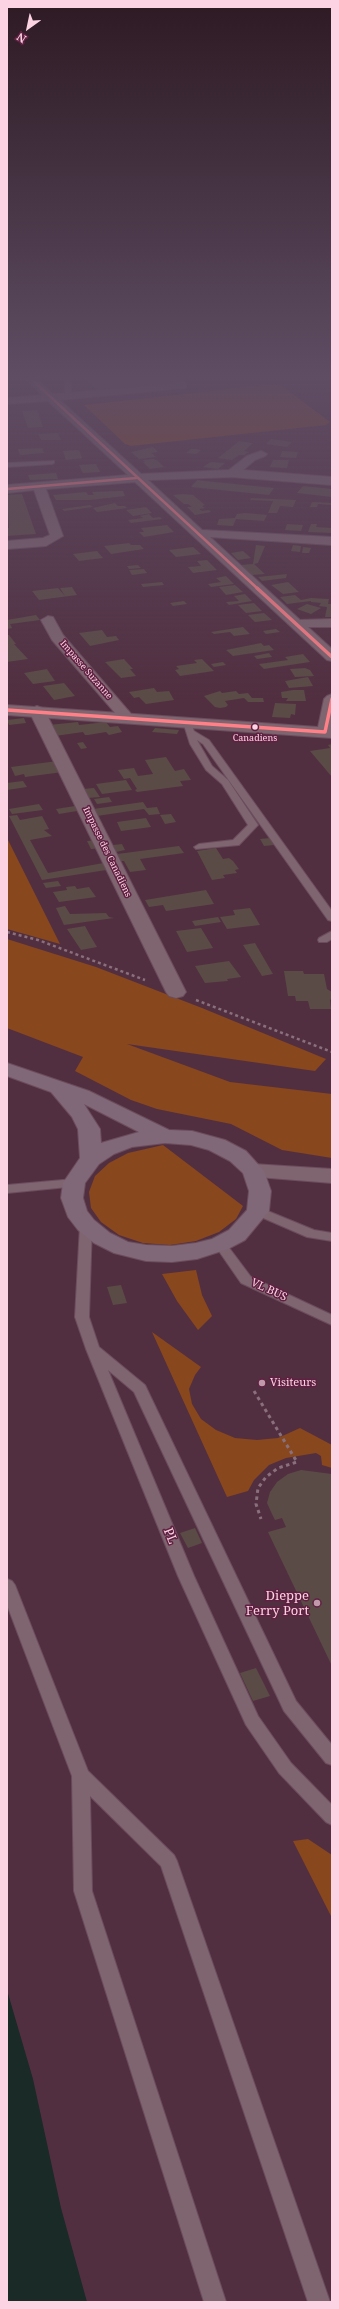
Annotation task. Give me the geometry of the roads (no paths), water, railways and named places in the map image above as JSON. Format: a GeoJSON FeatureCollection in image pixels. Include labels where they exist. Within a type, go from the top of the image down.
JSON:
{"type":"FeatureCollection","features":[{"type":"Feature","properties":{"kind":"main road"},"geometry":{"type":"LineString","coordinates":[[7,1069],[58,1088],[82,1095],[165,1136]]}},
{"type":"Feature","properties":{"kind":"main road"},"geometry":{"type":"LineString","coordinates":[[58,1088],[82,1115],[89,1129],[91,1159]]}},
{"type":"Feature","properties":{"kind":"main road"},"geometry":{"type":"LineString","coordinates":[[165,1136],[192,1138],[217,1145],[238,1156],[253,1171],[260,1191],[258,1211],[249,1223],[236,1235],[220,1244],[197,1251],[172,1254],[146,1253],[122,1248],[102,1238],[86,1226],[76,1212],[72,1198],[74,1183],[81,1170],[91,1159],[106,1149],[124,1142],[144,1137],[165,1136]]}},
{"type":"Feature","properties":{"kind":"street"},"geometry":{"type":"LineString","coordinates":[[7,489],[74,484]]}},
{"type":"Feature","properties":{"kind":"street"},"geometry":{"type":"LineString","coordinates":[[142,484],[298,624],[332,657]]}},
{"type":"Feature","properties":{"kind":"street"},"geometry":{"type":"LineString","coordinates":[[7,545],[46,542],[57,536],[39,487]]}},
{"type":"Feature","properties":{"kind":"street"},"geometry":{"type":"LineString","coordinates":[[199,534],[211,532],[332,541]]}},
{"type":"Feature","properties":{"kind":"street","name":"Impasse Suzanne"},"geometry":{"type":"LineString","coordinates":[[48,620],[57,637],[127,718]]}},
{"type":"Feature","properties":{"kind":"street"},"geometry":{"type":"LineString","coordinates":[[298,624],[317,622],[332,623]]}},
{"type":"Feature","properties":{"kind":"street"},"geometry":{"type":"LineString","coordinates":[[7,710],[127,718],[189,727],[328,732],[332,699]]}},
{"type":"Feature","properties":{"kind":"street","name":"Impasse des Canadiens"},"geometry":{"type":"LineString","coordinates":[[37,711],[176,992]]}},
{"type":"Feature","properties":{"kind":"street"},"geometry":{"type":"LineString","coordinates":[[253,1171],[332,1176]]}},
{"type":"Feature","properties":{"kind":"lane"},"geometry":{"type":"LineString","coordinates":[[189,727],[194,744],[209,768],[225,782],[253,825],[236,843],[198,847]]}},
{"type":"Feature","properties":{"kind":"lane"},"geometry":{"type":"LineString","coordinates":[[189,727],[206,742],[332,918]]}},
{"type":"Feature","properties":{"kind":"lane"},"geometry":{"type":"LineString","coordinates":[[323,940],[332,934]]}},
{"type":"Feature","properties":{"kind":"lane"},"geometry":{"type":"LineString","coordinates":[[7,1189],[74,1183]]}},
{"type":"Feature","properties":{"kind":"lane"},"geometry":{"type":"LineString","coordinates":[[258,1211],[311,1234],[332,1237]]}},
{"type":"Feature","properties":{"kind":"lane","name":"PL"},"geometry":{"type":"LineString","coordinates":[[86,1226],[82,1317],[93,1349],[186,1576],[252,1720],[285,1768],[332,1817]]}},
{"type":"Feature","properties":{"kind":"lane","name":"VL BUS"},"geometry":{"type":"LineString","coordinates":[[220,1244],[246,1280],[332,1320]]}},
{"type":"Feature","properties":{"kind":"lane"},"geometry":{"type":"LineString","coordinates":[[93,1349],[140,1389],[290,1706],[332,1758]]}},
{"type":"Feature","properties":{"kind":"lane"},"geometry":{"type":"LineString","coordinates":[[7,1585],[81,1776],[84,1890],[215,2302]]}},
{"type":"Feature","properties":{"kind":"lane"},"geometry":{"type":"LineString","coordinates":[[81,1776],[168,1861],[319,2302]]}},
{"type":"Feature","properties":{"kind":"place","name":"Canadiens"},"geometry":{"type":"Point","coordinates":[255,727]}},
{"type":"Feature","properties":{"kind":"place","name":"Visiteurs"},"geometry":{"type":"Point","coordinates":[262,1383]}},
{"type":"Feature","properties":{"kind":"place","name":"Dieppe Ferry Port"},"geometry":{"type":"Point","coordinates":[317,1603]}}]}
